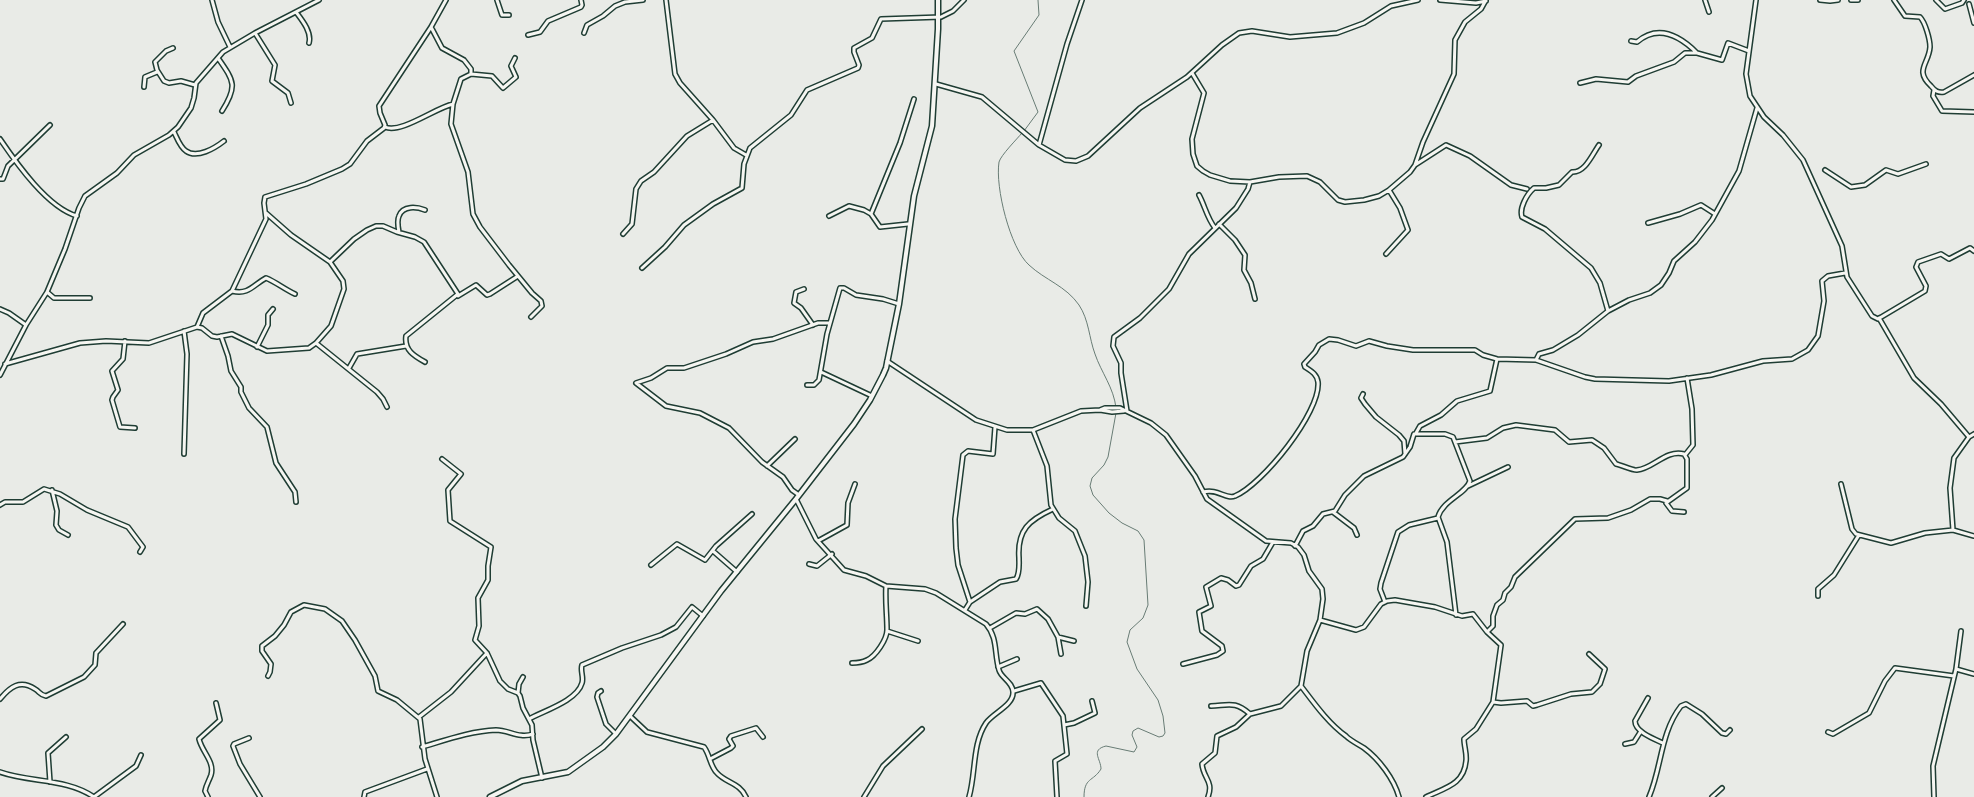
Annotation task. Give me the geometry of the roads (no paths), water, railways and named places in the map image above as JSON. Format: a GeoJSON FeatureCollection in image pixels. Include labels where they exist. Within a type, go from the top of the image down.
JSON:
{"type":"FeatureCollection","features":[{"type":"Feature","properties":{"kind":"street"},"geometry":{"type":"LineString","coordinates":[[212,0],[218,22],[230,47]]}},
{"type":"Feature","properties":{"kind":"street"},"geometry":{"type":"LineString","coordinates":[[0,375],[26,325],[47,292],[83,200],[90,191],[117,173],[136,153],[174,132],[191,108],[194,98],[195,85],[218,58],[230,47],[319,0]]}},
{"type":"Feature","properties":{"kind":"street"},"geometry":{"type":"LineString","coordinates":[[385,127],[379,106],[431,27],[446,0]]}},
{"type":"Feature","properties":{"kind":"street"},"geometry":{"type":"LineString","coordinates":[[497,0],[502,15],[509,16]]}},
{"type":"Feature","properties":{"kind":"street"},"geometry":{"type":"LineString","coordinates":[[528,35],[540,32],[548,21],[582,6],[581,0]]}},
{"type":"Feature","properties":{"kind":"street"},"geometry":{"type":"LineString","coordinates":[[584,33],[587,25],[601,18],[615,6],[625,2],[642,0]]}},
{"type":"Feature","properties":{"kind":"street"},"geometry":{"type":"LineString","coordinates":[[666,0],[675,74],[734,148],[746,155]]}},
{"type":"Feature","properties":{"kind":"street"},"geometry":{"type":"LineString","coordinates":[[490,797],[522,782],[568,772],[603,747],[616,734],[703,616],[854,424],[872,396],[883,375],[887,361],[899,304],[908,224],[932,126],[936,84],[938,0]]}},
{"type":"Feature","properties":{"kind":"street"},"geometry":{"type":"LineString","coordinates":[[642,268],[665,247],[684,225],[713,204],[742,188],[746,155],[750,148],[793,113],[805,91],[858,68],[859,64],[854,48],[872,38],[881,19],[938,18],[953,11],[964,0]]}},
{"type":"Feature","properties":{"kind":"street"},"geometry":{"type":"LineString","coordinates":[[1039,145],[1066,44],[1082,0]]}},
{"type":"Feature","properties":{"kind":"street"},"geometry":{"type":"LineString","coordinates":[[936,84],[982,97],[1039,145],[1065,160],[1076,161],[1088,156],[1140,108],[1192,73],[1222,45],[1242,32],[1257,32],[1290,37],[1337,33],[1364,23],[1385,9],[1399,2],[1418,0]]}},
{"type":"Feature","properties":{"kind":"street"},"geometry":{"type":"LineString","coordinates":[[1440,0],[1476,3],[1487,0]]}},
{"type":"Feature","properties":{"kind":"street"},"geometry":{"type":"LineString","coordinates":[[1416,165],[1423,142],[1454,74],[1455,40],[1465,22],[1481,9],[1487,0]]}},
{"type":"Feature","properties":{"kind":"street"},"geometry":{"type":"LineString","coordinates":[[1705,0],[1709,12]]}},
{"type":"Feature","properties":{"kind":"street"},"geometry":{"type":"LineString","coordinates":[[1756,0],[1746,78],[1750,96],[1757,108],[1772,126],[1783,135],[1803,160],[1822,206],[1840,242],[1845,260],[1845,273],[1872,316],[1875,318],[1880,318],[1926,290],[1926,286],[1916,266],[1918,262],[1941,254],[1949,258],[1970,248],[1974,251]]}},
{"type":"Feature","properties":{"kind":"street"},"geometry":{"type":"LineString","coordinates":[[1820,0],[1838,0]]}},
{"type":"Feature","properties":{"kind":"street"},"geometry":{"type":"LineString","coordinates":[[1851,0],[1858,0]]}},
{"type":"Feature","properties":{"kind":"street"},"geometry":{"type":"LineString","coordinates":[[1894,0],[1905,16],[1920,17],[1923,21],[1930,47],[1925,60],[1923,74],[1934,91],[1933,96],[1942,111],[1974,112]]}},
{"type":"Feature","properties":{"kind":"street"},"geometry":{"type":"LineString","coordinates":[[1936,0],[1945,8],[1964,1],[1969,4],[1974,4]]}},
{"type":"Feature","properties":{"kind":"street"},"geometry":{"type":"LineString","coordinates":[[1969,4],[1974,23]]}},
{"type":"Feature","properties":{"kind":"street"},"geometry":{"type":"LineString","coordinates":[[296,12],[306,27],[310,37],[309,43]]}},
{"type":"Feature","properties":{"kind":"street"},"geometry":{"type":"LineString","coordinates":[[431,27],[442,48],[468,64],[471,69],[471,74]]}},
{"type":"Feature","properties":{"kind":"street"},"geometry":{"type":"LineString","coordinates":[[1631,41],[1637,42],[1642,36],[1658,31],[1680,39],[1697,53]]}},
{"type":"Feature","properties":{"kind":"street"},"geometry":{"type":"LineString","coordinates":[[255,34],[275,65],[272,81],[288,93],[291,103]]}},
{"type":"Feature","properties":{"kind":"street"},"geometry":{"type":"LineString","coordinates":[[1580,83],[1596,79],[1628,82],[1636,76],[1674,62],[1683,54],[1697,53],[1722,60],[1728,43],[1749,51]]}},
{"type":"Feature","properties":{"kind":"street"},"geometry":{"type":"LineString","coordinates":[[173,48],[166,51],[154,63],[157,72],[164,81],[168,83],[181,81],[195,85]]}},
{"type":"Feature","properties":{"kind":"street"},"geometry":{"type":"LineString","coordinates":[[218,58],[231,77],[234,85],[229,100],[222,111]]}},
{"type":"Feature","properties":{"kind":"street"},"geometry":{"type":"LineString","coordinates":[[515,58],[511,66],[516,77],[503,88],[492,76],[471,74],[461,79],[453,104],[452,129],[468,172],[473,214],[480,227],[518,276],[542,302],[542,306],[531,317]]}},
{"type":"Feature","properties":{"kind":"street"},"geometry":{"type":"LineString","coordinates":[[144,87],[145,77],[157,72]]}},
{"type":"Feature","properties":{"kind":"street"},"geometry":{"type":"LineString","coordinates":[[1192,73],[1204,91],[1192,139],[1193,154],[1198,166],[1206,173],[1214,177],[1230,181],[1250,182],[1284,176],[1307,176],[1320,182],[1338,200],[1345,202],[1370,199],[1389,190],[1416,165],[1446,145],[1470,156],[1511,185],[1527,189]]}},
{"type":"Feature","properties":{"kind":"street"},"geometry":{"type":"LineString","coordinates":[[1934,91],[1944,92],[1974,76]]}},
{"type":"Feature","properties":{"kind":"street"},"geometry":{"type":"LineString","coordinates":[[871,214],[900,143],[914,99]]}},
{"type":"Feature","properties":{"kind":"street"},"geometry":{"type":"LineString","coordinates":[[385,127],[391,129],[400,127],[443,107],[453,104]]}},
{"type":"Feature","properties":{"kind":"street"},"geometry":{"type":"LineString","coordinates":[[1536,360],[1539,354],[1553,350],[1578,335],[1608,312],[1628,300],[1650,293],[1661,285],[1669,273],[1674,261],[1695,242],[1715,214],[1739,171],[1757,108]]}},
{"type":"Feature","properties":{"kind":"street"},"geometry":{"type":"LineString","coordinates":[[623,234],[632,224],[636,192],[641,181],[654,172],[687,136],[713,120]]}},
{"type":"Feature","properties":{"kind":"street"},"geometry":{"type":"LineString","coordinates":[[0,180],[3,179],[6,170],[15,160],[50,125]]}},
{"type":"Feature","properties":{"kind":"street"},"geometry":{"type":"LineString","coordinates":[[197,327],[203,313],[232,292],[266,219],[264,203],[265,197],[306,184],[342,169],[350,164],[367,141],[385,127]]}},
{"type":"Feature","properties":{"kind":"street"},"geometry":{"type":"LineString","coordinates":[[174,132],[184,150],[193,154],[212,149],[224,141]]}},
{"type":"Feature","properties":{"kind":"street"},"geometry":{"type":"LineString","coordinates":[[0,139],[29,178],[58,208],[77,216]]}},
{"type":"Feature","properties":{"kind":"street"},"geometry":{"type":"LineString","coordinates":[[1599,145],[1583,168],[1576,172],[1572,172],[1564,182],[1556,186],[1534,188],[1525,202],[1521,214],[1522,217],[1545,229],[1591,268],[1600,283],[1608,312]]}},
{"type":"Feature","properties":{"kind":"street"},"geometry":{"type":"LineString","coordinates":[[1826,170],[1851,187],[1865,185],[1886,170],[1898,174],[1926,164]]}},
{"type":"Feature","properties":{"kind":"street"},"geometry":{"type":"LineString","coordinates":[[1125,411],[1120,373],[1121,363],[1113,346],[1114,337],[1140,318],[1163,296],[1169,289],[1189,254],[1236,208],[1248,189],[1250,182]]}},
{"type":"Feature","properties":{"kind":"street"},"geometry":{"type":"LineString","coordinates":[[1386,254],[1408,230],[1400,208],[1389,190]]}},
{"type":"Feature","properties":{"kind":"street"},"geometry":{"type":"LineString","coordinates":[[1199,195],[1206,209],[1208,218],[1215,228]]}},
{"type":"Feature","properties":{"kind":"street"},"geometry":{"type":"LineString","coordinates":[[1648,223],[1680,214],[1701,205],[1715,214]]}},
{"type":"Feature","properties":{"kind":"street"},"geometry":{"type":"LineString","coordinates":[[829,216],[849,206],[864,210],[871,214],[880,227],[908,224]]}},
{"type":"Feature","properties":{"kind":"street"},"geometry":{"type":"LineString","coordinates":[[398,232],[398,217],[401,212],[415,207],[425,210]]}},
{"type":"Feature","properties":{"kind":"street"},"geometry":{"type":"LineString","coordinates":[[5,364],[46,351],[80,343],[125,341],[149,343],[197,327],[202,328],[212,336],[232,334],[270,352],[308,348],[316,343],[330,326],[344,289],[343,281],[330,262],[291,235],[266,213]]}},
{"type":"Feature","properties":{"kind":"street"},"geometry":{"type":"LineString","coordinates":[[1219,224],[1235,240],[1245,254],[1244,270],[1251,283],[1255,299]]}},
{"type":"Feature","properties":{"kind":"street"},"geometry":{"type":"LineString","coordinates":[[330,262],[354,239],[372,227],[383,226],[415,237],[424,242],[458,296]]}},
{"type":"Feature","properties":{"kind":"street"},"geometry":{"type":"LineString","coordinates":[[1203,492],[1214,490],[1229,496],[1236,496],[1259,480],[1283,453],[1314,404],[1318,390],[1317,378],[1314,372],[1304,367],[1304,364],[1315,352],[1319,344],[1325,340],[1334,339],[1356,346],[1369,341],[1387,346],[1413,350],[1473,350],[1497,359],[1536,360],[1584,378],[1667,381],[1711,375],[1763,361],[1788,361],[1808,350],[1818,336],[1824,301],[1822,281],[1828,276],[1845,273]]}},
{"type":"Feature","properties":{"kind":"street"},"geometry":{"type":"LineString","coordinates":[[425,362],[412,354],[406,346],[407,335],[458,296],[476,285],[487,295],[518,276]]}},
{"type":"Feature","properties":{"kind":"street"},"geometry":{"type":"LineString","coordinates":[[232,292],[242,293],[257,286],[266,278],[276,282],[281,287],[295,294]]}},
{"type":"Feature","properties":{"kind":"street"},"geometry":{"type":"LineString","coordinates":[[807,385],[817,383],[821,372],[830,323],[841,287],[856,295],[883,299],[899,304]]}},
{"type":"Feature","properties":{"kind":"street"},"geometry":{"type":"LineString","coordinates":[[804,289],[796,292],[794,303],[801,308],[813,324]]}},
{"type":"Feature","properties":{"kind":"street"},"geometry":{"type":"LineString","coordinates":[[47,292],[54,298],[90,298]]}},
{"type":"Feature","properties":{"kind":"street"},"geometry":{"type":"LineString","coordinates":[[0,309],[9,313],[26,325]]}},
{"type":"Feature","properties":{"kind":"street"},"geometry":{"type":"LineString","coordinates":[[257,347],[268,325],[268,315],[273,309]]}},
{"type":"Feature","properties":{"kind":"street"},"geometry":{"type":"LineString","coordinates":[[1880,318],[1914,378],[1941,404],[1969,437]]}},
{"type":"Feature","properties":{"kind":"street"},"geometry":{"type":"LineString","coordinates":[[830,323],[813,324],[773,339],[753,342],[726,354],[684,368],[667,368],[650,378],[636,383],[666,406],[700,413],[723,423],[767,466],[783,477],[797,497],[813,534],[832,554],[844,570],[866,576],[886,586],[929,590],[965,610],[990,628],[996,642],[998,667],[1000,673],[1008,680],[1014,691],[1012,699],[993,715],[983,730],[977,749],[969,797]]}},
{"type":"Feature","properties":{"kind":"street"},"geometry":{"type":"LineString","coordinates":[[184,331],[187,343],[184,454]]}},
{"type":"Feature","properties":{"kind":"street"},"geometry":{"type":"LineString","coordinates":[[221,336],[228,356],[230,368],[241,386],[242,393],[249,408],[266,427],[276,463],[295,492],[296,502]]}},
{"type":"Feature","properties":{"kind":"street"},"geometry":{"type":"LineString","coordinates":[[125,341],[123,359],[112,371],[118,389],[112,400],[120,427],[135,428]]}},
{"type":"Feature","properties":{"kind":"street"},"geometry":{"type":"LineString","coordinates":[[316,343],[349,368],[381,396],[387,407]]}},
{"type":"Feature","properties":{"kind":"street"},"geometry":{"type":"LineString","coordinates":[[349,368],[357,354],[406,346]]}},
{"type":"Feature","properties":{"kind":"street"},"geometry":{"type":"LineString","coordinates":[[1295,546],[1303,531],[1313,526],[1323,514],[1333,512],[1337,509],[1345,495],[1364,476],[1403,457],[1410,447],[1413,435],[1420,426],[1441,415],[1457,401],[1490,391],[1497,359]]}},
{"type":"Feature","properties":{"kind":"street"},"geometry":{"type":"LineString","coordinates":[[887,361],[967,414],[995,427],[1007,430],[1033,430],[1081,411],[1113,408],[1125,411],[1151,423],[1166,435],[1191,470],[1203,492],[1212,503],[1239,520],[1266,541],[1282,541],[1295,546],[1304,555],[1309,571],[1322,589],[1323,599],[1320,620],[1307,652],[1301,686],[1280,706],[1250,714],[1236,727],[1217,736],[1215,753],[1202,764],[1210,784],[1208,797]]}},
{"type":"Feature","properties":{"kind":"street"},"geometry":{"type":"LineString","coordinates":[[821,372],[872,396]]}},
{"type":"Feature","properties":{"kind":"street"},"geometry":{"type":"LineString","coordinates":[[1667,501],[1687,488],[1685,455],[1692,448],[1693,443],[1692,409],[1688,378]]}},
{"type":"Feature","properties":{"kind":"street"},"geometry":{"type":"LineString","coordinates":[[1363,394],[1361,398],[1365,404],[1404,441],[1405,454]]}},
{"type":"Feature","properties":{"kind":"street"},"geometry":{"type":"LineString","coordinates":[[1100,410],[1112,412],[1125,411]]}},
{"type":"Feature","properties":{"kind":"street"},"geometry":{"type":"LineString","coordinates":[[1455,442],[1487,438],[1503,428],[1516,425],[1555,430],[1569,442],[1592,440],[1604,448],[1616,464],[1626,466],[1635,471],[1641,470],[1672,454],[1681,453],[1685,455]]}},
{"type":"Feature","properties":{"kind":"street"},"geometry":{"type":"LineString","coordinates":[[970,602],[958,565],[956,548],[955,519],[963,455],[968,451],[994,453],[995,427]]}},
{"type":"Feature","properties":{"kind":"street"},"geometry":{"type":"LineString","coordinates":[[1033,430],[1047,466],[1049,499],[1053,510],[1058,518],[1075,531],[1086,559],[1088,582],[1086,606]]}},
{"type":"Feature","properties":{"kind":"street"},"geometry":{"type":"LineString","coordinates":[[1416,433],[1445,434],[1453,437],[1469,479],[1468,486]]}},
{"type":"Feature","properties":{"kind":"street"},"geometry":{"type":"LineString","coordinates":[[1953,530],[1950,488],[1954,458],[1969,437],[1974,434]]}},
{"type":"Feature","properties":{"kind":"street"},"geometry":{"type":"LineString","coordinates":[[767,466],[795,439]]}},
{"type":"Feature","properties":{"kind":"street"},"geometry":{"type":"LineString","coordinates":[[442,459],[461,474],[448,490],[450,521],[491,547],[488,566],[488,580],[478,598],[479,624],[475,639],[486,653],[500,681],[508,689],[518,693]]}},
{"type":"Feature","properties":{"kind":"street"},"geometry":{"type":"LineString","coordinates":[[1456,615],[1447,542],[1438,518],[1441,509],[1450,499],[1468,486],[1508,466]]}},
{"type":"Feature","properties":{"kind":"street"},"geometry":{"type":"LineString","coordinates":[[818,541],[847,525],[848,503],[855,484]]}},
{"type":"Feature","properties":{"kind":"street"},"geometry":{"type":"LineString","coordinates":[[1841,484],[1852,529],[1856,534],[1891,543],[1924,534],[1953,530],[1974,536]]}},
{"type":"Feature","properties":{"kind":"street"},"geometry":{"type":"LineString","coordinates":[[0,505],[5,502],[22,502],[44,488],[52,490],[87,510],[128,527],[143,547],[140,552]]}},
{"type":"Feature","properties":{"kind":"street"},"geometry":{"type":"LineString","coordinates":[[52,490],[57,511],[56,525],[59,530],[68,535]]}},
{"type":"Feature","properties":{"kind":"street"},"geometry":{"type":"LineString","coordinates":[[1487,632],[1493,626],[1492,616],[1498,605],[1503,600],[1504,592],[1511,587],[1515,577],[1575,519],[1608,518],[1631,510],[1650,499],[1660,498],[1667,501]]}},
{"type":"Feature","properties":{"kind":"street"},"geometry":{"type":"LineString","coordinates":[[1667,501],[1667,506],[1672,511],[1684,512]]}},
{"type":"Feature","properties":{"kind":"street"},"geometry":{"type":"LineString","coordinates":[[965,610],[970,602],[1000,582],[1018,578],[1020,537],[1036,517],[1053,510]]}},
{"type":"Feature","properties":{"kind":"street"},"geometry":{"type":"LineString","coordinates":[[1333,512],[1352,526],[1357,534]]}},
{"type":"Feature","properties":{"kind":"street"},"geometry":{"type":"LineString","coordinates":[[651,565],[677,544],[704,560],[752,514]]}},
{"type":"Feature","properties":{"kind":"street"},"geometry":{"type":"LineString","coordinates":[[1385,602],[1380,589],[1381,583],[1398,532],[1409,525],[1438,518]]}},
{"type":"Feature","properties":{"kind":"street"},"geometry":{"type":"LineString","coordinates":[[1818,596],[1818,588],[1834,575],[1859,535]]}},
{"type":"Feature","properties":{"kind":"street"},"geometry":{"type":"LineString","coordinates":[[1183,664],[1217,655],[1223,651],[1222,646],[1202,631],[1199,612],[1211,606],[1206,587],[1222,578],[1228,580],[1236,586],[1239,585],[1251,566],[1263,559],[1273,542]]}},
{"type":"Feature","properties":{"kind":"street"},"geometry":{"type":"LineString","coordinates":[[713,551],[737,572]]}},
{"type":"Feature","properties":{"kind":"street"},"geometry":{"type":"LineString","coordinates":[[809,564],[816,566],[832,554]]}},
{"type":"Feature","properties":{"kind":"street"},"geometry":{"type":"LineString","coordinates":[[852,664],[868,660],[873,656],[887,631],[885,616],[886,586]]}},
{"type":"Feature","properties":{"kind":"street"},"geometry":{"type":"LineString","coordinates":[[1320,620],[1352,630],[1360,629],[1385,602],[1399,600],[1435,607],[1456,615],[1462,616],[1473,614],[1487,632],[1500,643],[1501,647],[1495,676],[1496,690],[1493,702],[1476,729],[1464,739],[1467,761],[1459,780],[1450,787],[1426,797]]}},
{"type":"Feature","properties":{"kind":"street"},"geometry":{"type":"LineString","coordinates":[[268,676],[271,664],[262,651],[262,646],[276,636],[291,612],[304,605],[314,606],[333,614],[342,621],[375,676],[378,691],[397,700],[419,718],[421,722],[422,747],[427,770],[436,796],[431,797]]}},
{"type":"Feature","properties":{"kind":"street"},"geometry":{"type":"LineString","coordinates":[[529,719],[558,706],[573,695],[582,684],[582,665],[667,632],[676,627],[692,607],[703,616]]}},
{"type":"Feature","properties":{"kind":"street"},"geometry":{"type":"LineString","coordinates":[[990,628],[1016,613],[1025,614],[1037,609],[1048,619],[1058,637],[1061,654]]}},
{"type":"Feature","properties":{"kind":"street"},"geometry":{"type":"LineString","coordinates":[[0,700],[12,687],[17,684],[26,684],[42,695],[48,696],[65,686],[76,682],[91,670],[95,665],[96,653],[123,624]]}},
{"type":"Feature","properties":{"kind":"street"},"geometry":{"type":"LineString","coordinates":[[887,631],[918,641]]}},
{"type":"Feature","properties":{"kind":"street"},"geometry":{"type":"LineString","coordinates":[[1934,797],[1933,766],[1956,669],[1961,631]]}},
{"type":"Feature","properties":{"kind":"street"},"geometry":{"type":"LineString","coordinates":[[1058,637],[1074,641]]}},
{"type":"Feature","properties":{"kind":"street"},"geometry":{"type":"LineString","coordinates":[[419,718],[456,688],[486,653]]}},
{"type":"Feature","properties":{"kind":"street"},"geometry":{"type":"LineString","coordinates":[[1493,702],[1501,703],[1527,701],[1533,706],[1571,694],[1592,692],[1600,684],[1605,669],[1589,654]]}},
{"type":"Feature","properties":{"kind":"street"},"geometry":{"type":"LineString","coordinates":[[998,667],[1017,659]]}},
{"type":"Feature","properties":{"kind":"street"},"geometry":{"type":"LineString","coordinates":[[1828,732],[1833,734],[1868,714],[1885,681],[1895,668],[1954,676]]}},
{"type":"Feature","properties":{"kind":"street"},"geometry":{"type":"LineString","coordinates":[[1956,669],[1974,674]]}},
{"type":"Feature","properties":{"kind":"street"},"geometry":{"type":"LineString","coordinates":[[524,678],[519,684],[518,693],[529,719],[542,778]]}},
{"type":"Feature","properties":{"kind":"street"},"geometry":{"type":"LineString","coordinates":[[1014,691],[1036,683],[1043,684],[1063,716],[1067,754],[1055,760],[1057,797]]}},
{"type":"Feature","properties":{"kind":"street"},"geometry":{"type":"LineString","coordinates":[[1301,686],[1331,723],[1363,748],[1382,767],[1392,780],[1399,797]]}},
{"type":"Feature","properties":{"kind":"street"},"geometry":{"type":"LineString","coordinates":[[601,691],[598,693],[597,697],[606,724],[616,734]]}},
{"type":"Feature","properties":{"kind":"street"},"geometry":{"type":"LineString","coordinates":[[1648,698],[1635,721],[1637,728],[1663,743]]}},
{"type":"Feature","properties":{"kind":"street"},"geometry":{"type":"LineString","coordinates":[[1064,725],[1074,723],[1095,713],[1092,701]]}},
{"type":"Feature","properties":{"kind":"street"},"geometry":{"type":"LineString","coordinates":[[208,797],[205,791],[211,775],[211,766],[199,739],[220,720],[216,703]]}},
{"type":"Feature","properties":{"kind":"street"},"geometry":{"type":"LineString","coordinates":[[1211,706],[1237,704],[1250,714]]}},
{"type":"Feature","properties":{"kind":"street"},"geometry":{"type":"LineString","coordinates":[[1649,797],[1655,782],[1663,743],[1674,717],[1684,704],[1702,714],[1722,734],[1726,734],[1730,730]]}},
{"type":"Feature","properties":{"kind":"street"},"geometry":{"type":"LineString","coordinates":[[630,716],[647,732],[703,746],[718,774],[740,787],[746,797]]}},
{"type":"Feature","properties":{"kind":"street"},"geometry":{"type":"LineString","coordinates":[[710,759],[732,748],[729,739],[731,736],[756,728],[763,737]]}},
{"type":"Feature","properties":{"kind":"street"},"geometry":{"type":"LineString","coordinates":[[864,797],[883,766],[922,729]]}},
{"type":"Feature","properties":{"kind":"street"},"geometry":{"type":"LineString","coordinates":[[422,747],[486,731],[499,730],[514,735],[532,734]]}},
{"type":"Feature","properties":{"kind":"street"},"geometry":{"type":"LineString","coordinates":[[1626,744],[1634,742],[1641,731]]}},
{"type":"Feature","properties":{"kind":"street"},"geometry":{"type":"LineString","coordinates":[[50,782],[48,753],[66,737]]}},
{"type":"Feature","properties":{"kind":"street"},"geometry":{"type":"LineString","coordinates":[[249,738],[234,744],[233,746],[240,764],[260,797]]}},
{"type":"Feature","properties":{"kind":"street"},"geometry":{"type":"LineString","coordinates":[[0,772],[26,779],[80,788],[94,797],[136,766],[141,755]]}},
{"type":"Feature","properties":{"kind":"street"},"geometry":{"type":"LineString","coordinates":[[364,797],[365,792],[427,770]]}},
{"type":"Feature","properties":{"kind":"street"},"geometry":{"type":"LineString","coordinates":[[1712,797],[1722,788]]}},
{"type":"Feature","properties":{"kind":"waterway"},"geometry":{"type":"LineString","coordinates":[[1024,131],[1038,112],[1014,51],[1039,15],[1038,0]]}},
{"type":"Feature","properties":{"kind":"waterway"},"geometry":{"type":"LineString","coordinates":[[1022,133],[1006,151],[999,162],[999,186],[1010,232],[1022,257],[1029,265],[1062,288],[1074,298],[1079,305],[1087,323],[1095,354],[1113,394],[1116,408]]}},
{"type":"Feature","properties":{"kind":"waterway"},"geometry":{"type":"LineString","coordinates":[[1084,797],[1084,791],[1087,783],[1101,769],[1097,752],[1098,750],[1106,746],[1134,752],[1137,747],[1132,735],[1133,731],[1138,728],[1159,737],[1163,736],[1165,733],[1163,716],[1158,700],[1137,669],[1127,642],[1130,630],[1143,618],[1148,605],[1144,540],[1138,531],[1122,523],[1109,513],[1093,495],[1090,486],[1092,478],[1104,465],[1108,457],[1116,413]]}}]}
